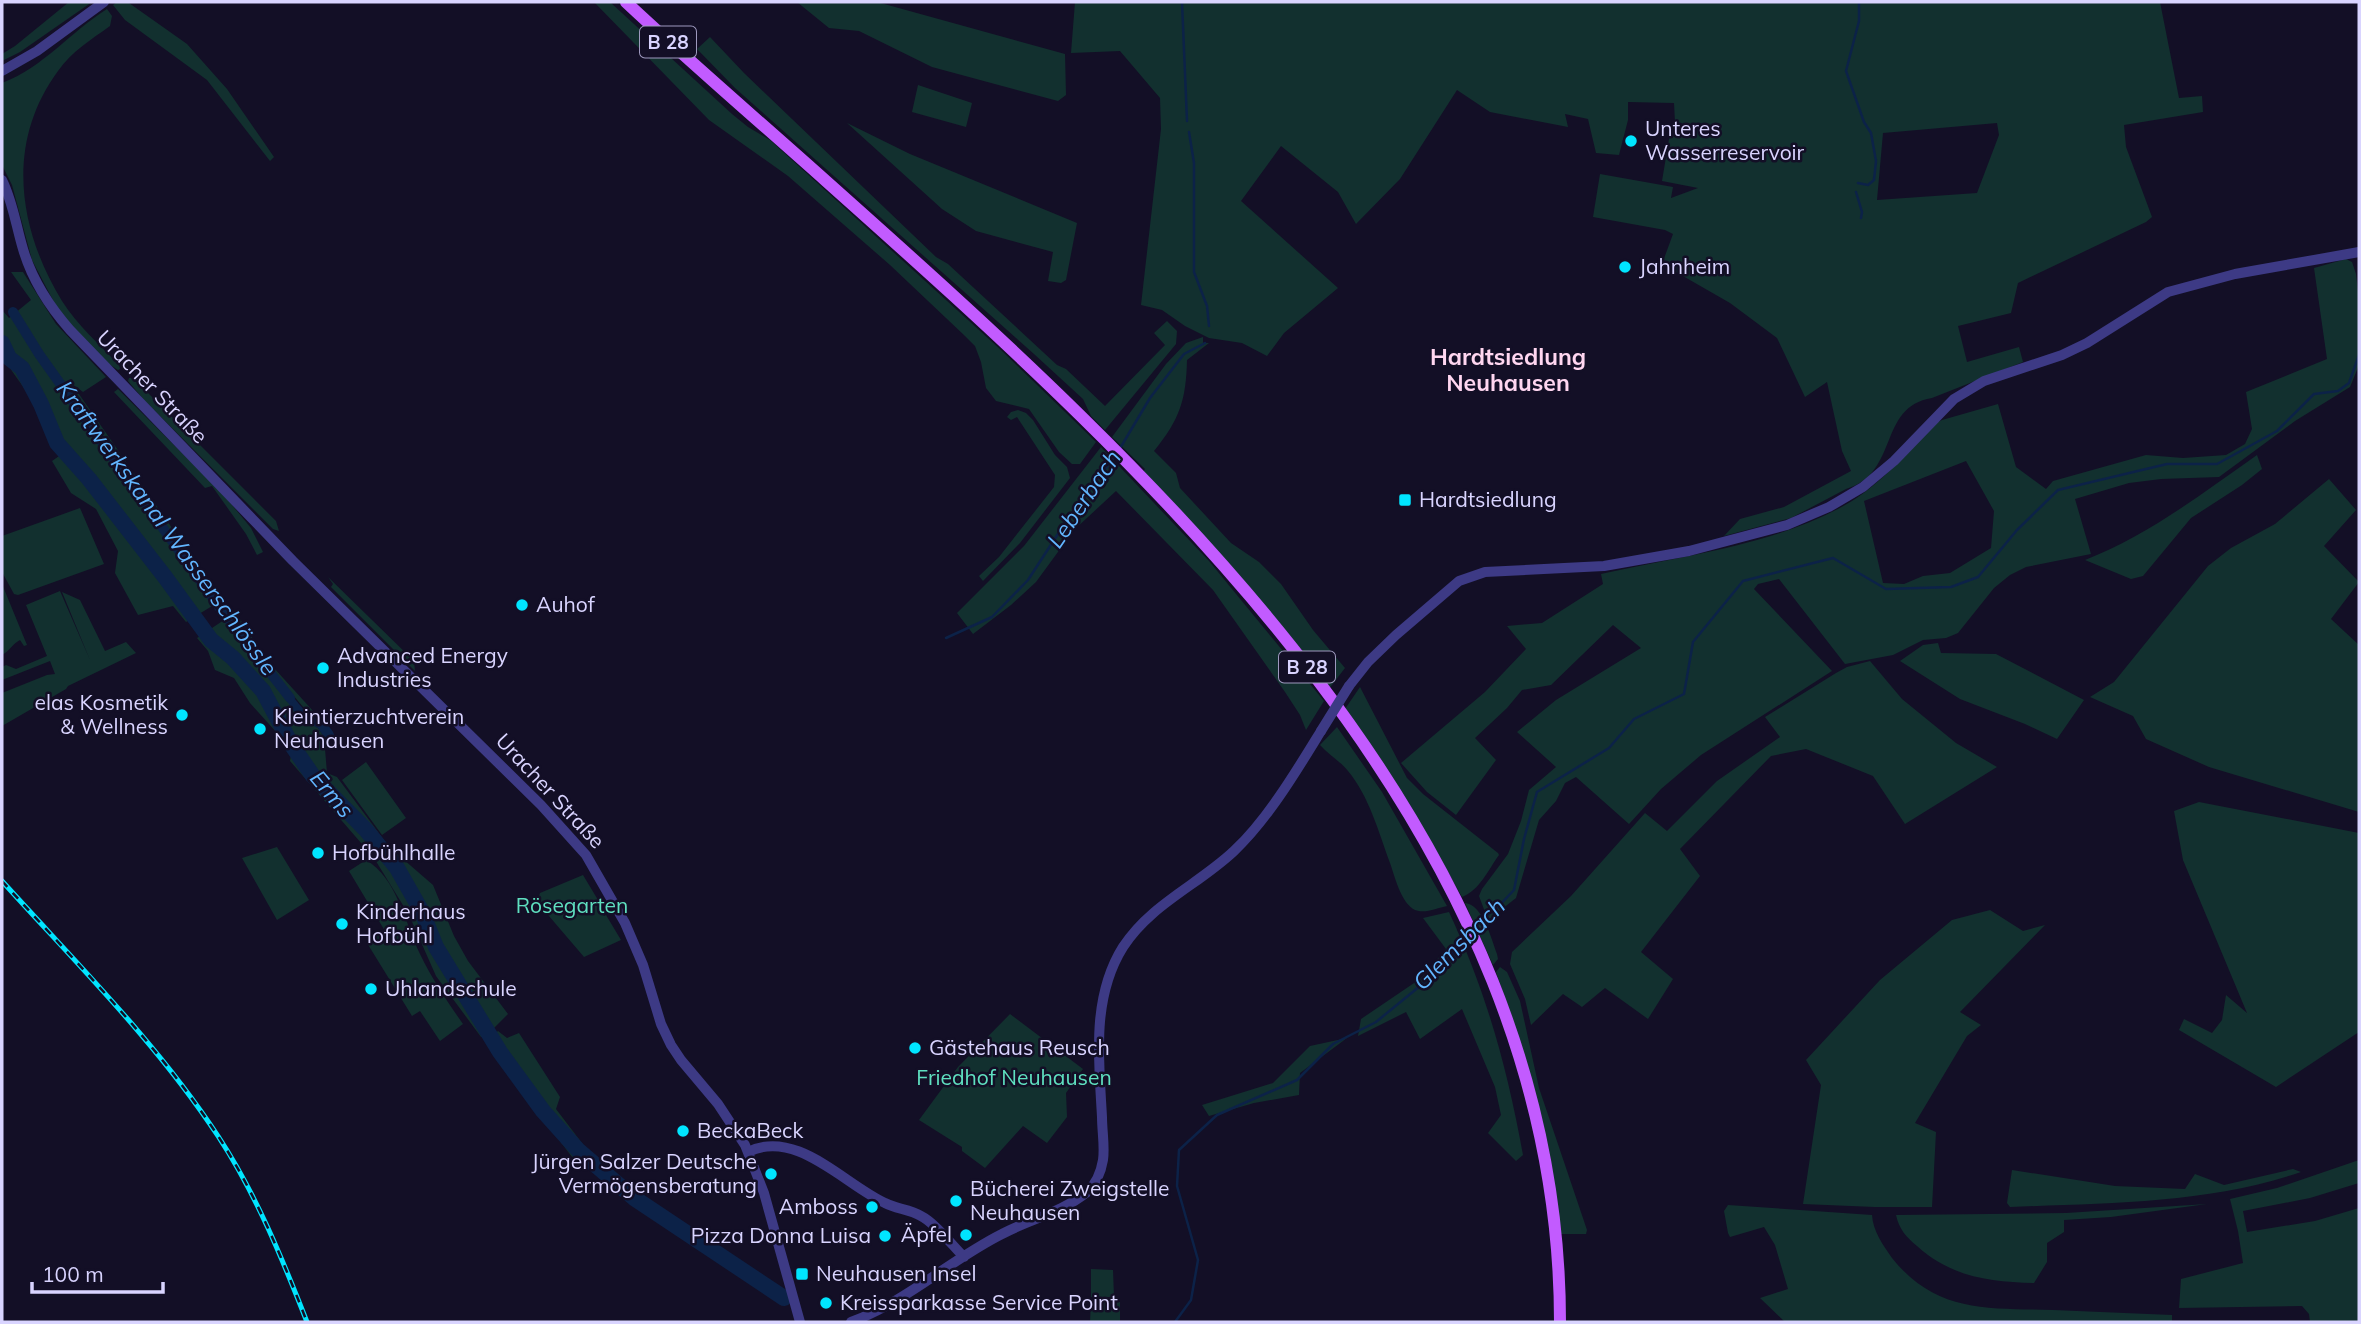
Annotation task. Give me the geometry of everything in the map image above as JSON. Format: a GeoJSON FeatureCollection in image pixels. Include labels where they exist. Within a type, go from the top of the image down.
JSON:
{"type":"FeatureCollection","features":[{"type":"Feature","properties":{"kind":"main road","name":"B 28"},"geometry":{"type":"LineString","coordinates":[[626,2],[981,321],[1086,421],[1140,475],[1234,578],[1307,667],[1391,787],[1445,879],[1473,937],[1503,1010],[1524,1073],[1545,1165],[1556,1245],[1560,1322]]}},
{"type":"Feature","properties":{"kind":"street"},"geometry":{"type":"LineString","coordinates":[[2,71],[37,51],[102,3]]}},
{"type":"Feature","properties":{"kind":"street","name":"Uracher Straße"},"geometry":{"type":"LineString","coordinates":[[2,180],[10,199],[26,261],[46,300],[70,330],[293,561],[541,805],[586,855],[625,923],[671,1045],[734,1125],[748,1152],[764,1193],[800,1322]]}},
{"type":"Feature","properties":{"kind":"street"},"geometry":{"type":"LineString","coordinates":[[851,1322],[905,1295],[1003,1233],[1067,1205],[1096,1181],[1104,1158],[1098,1058],[1107,979],[1133,933],[1161,906],[1235,850],[1297,768],[1349,686],[1382,647],[1459,581],[1485,572],[1547,571],[1628,562],[1689,551],[1787,525],[1829,508],[1863,487],[1894,461],[1955,398],[1984,381],[2062,355],[2087,343],[2168,292],[2235,274],[2359,252]]}},
{"type":"Feature","properties":{"kind":"street"},"geometry":{"type":"LineString","coordinates":[[748,1152],[774,1146],[805,1154],[884,1203],[922,1216],[964,1257]]}},
{"type":"Feature","properties":{"kind":"green space"},"geometry":{"type":"Polygon","coordinates":[[[69,2],[92,2],[20,52],[2,61],[2,54],[69,2]]]}},
{"type":"Feature","properties":{"kind":"green space"},"geometry":{"type":"Polygon","coordinates":[[[117,2],[130,2],[187,44],[227,89],[274,157],[270,161],[207,80],[125,20],[113,5],[117,2]]]}},
{"type":"Feature","properties":{"kind":"green space"},"geometry":{"type":"Polygon","coordinates":[[[594,2],[610,2],[732,114],[770,140],[1001,350],[1096,442],[1080,464],[1072,464],[1059,452],[1029,409],[996,401],[986,388],[975,346],[965,336],[890,265],[788,176],[709,120],[594,2]]]}},
{"type":"Feature","properties":{"kind":"green space"},"geometry":{"type":"Polygon","coordinates":[[[797,2],[877,2],[1065,54],[1066,95],[1058,101],[932,67],[859,31],[829,28],[797,2]]]}},
{"type":"Feature","properties":{"kind":"green space"},"geometry":{"type":"Polygon","coordinates":[[[1075,2],[2160,2],[2179,98],[2202,96],[2203,112],[2124,125],[2126,147],[2152,217],[2018,283],[2011,313],[1958,326],[1967,362],[2019,347],[2023,362],[1915,404],[1903,414],[1882,456],[1863,481],[1791,518],[1724,536],[1740,519],[1784,507],[1851,471],[1842,451],[1827,382],[1805,397],[1777,338],[1730,303],[1662,264],[1673,234],[1665,230],[1593,217],[1600,174],[1673,187],[1671,198],[1698,188],[1662,181],[1670,133],[1694,137],[1698,128],[1675,122],[1674,103],[1628,102],[1628,120],[1619,155],[1596,153],[1588,119],[1565,114],[1568,127],[1490,112],[1457,90],[1400,179],[1356,224],[1338,192],[1281,146],[1241,201],[1338,288],[1284,333],[1267,356],[1242,343],[1209,338],[1162,310],[1141,305],[1161,129],[1160,98],[1120,51],[1071,53],[1075,2]],[[1997,123],[1883,133],[1877,200],[1977,193],[1999,135],[1997,123]]]}},
{"type":"Feature","properties":{"kind":"green space"},"geometry":{"type":"Polygon","coordinates":[[[107,9],[112,16],[110,26],[69,58],[41,99],[30,127],[24,156],[24,186],[27,216],[47,273],[68,310],[119,365],[118,370],[71,326],[56,306],[32,260],[12,185],[2,165],[2,83],[44,59],[107,9]]]}},
{"type":"Feature","properties":{"kind":"green space"},"geometry":{"type":"Polygon","coordinates":[[[710,37],[936,257],[948,264],[1105,406],[1165,345],[1154,333],[1167,321],[1177,331],[1176,344],[1105,430],[1091,416],[1083,399],[735,88],[697,49],[710,37]]]}},
{"type":"Feature","properties":{"kind":"green space"},"geometry":{"type":"Polygon","coordinates":[[[918,85],[972,103],[966,127],[912,112],[918,85]]]}},
{"type":"Feature","properties":{"kind":"green space"},"geometry":{"type":"Polygon","coordinates":[[[847,123],[910,154],[1077,223],[1066,280],[1061,283],[1048,281],[1053,252],[976,231],[942,209],[847,123]]]}},
{"type":"Feature","properties":{"kind":"green space"},"geometry":{"type":"Polygon","coordinates":[[[2346,259],[2352,262],[2356,274],[2359,300],[2359,365],[2350,387],[2295,421],[2219,477],[2129,483],[2075,499],[2091,554],[2026,567],[2010,575],[1994,588],[1958,633],[1946,638],[1923,640],[1893,655],[1845,664],[1779,579],[1758,584],[1754,589],[1832,671],[1701,755],[1661,789],[1629,824],[1576,777],[1565,783],[1556,801],[1539,820],[1516,898],[1488,920],[1479,896],[1482,889],[1508,854],[1529,790],[1556,767],[1517,732],[1556,700],[1641,648],[1613,625],[1551,685],[1522,690],[1475,738],[1496,760],[1456,815],[1427,792],[1401,763],[1485,692],[1526,649],[1507,626],[1542,623],[1603,584],[1601,574],[1730,547],[1795,528],[1824,516],[1874,485],[1934,424],[1998,404],[2016,467],[2046,489],[2053,481],[2146,455],[2183,458],[2226,455],[2245,444],[2252,429],[2246,392],[2327,359],[2314,268],[2346,259]],[[1966,461],[1864,501],[1883,583],[1904,584],[1923,576],[1950,573],[1991,548],[1994,511],[1966,461]]]}},
{"type":"Feature","properties":{"kind":"green space"},"geometry":{"type":"Polygon","coordinates":[[[11,272],[23,272],[56,324],[106,377],[83,392],[72,384],[222,600],[186,622],[173,606],[138,615],[115,573],[118,551],[96,509],[71,493],[52,461],[62,454],[41,412],[2,357],[2,310],[9,318],[31,300],[11,272]]]}},
{"type":"Feature","properties":{"kind":"green space"},"geometry":{"type":"Polygon","coordinates":[[[1203,337],[1203,343],[1209,343],[1187,360],[1180,408],[1170,429],[1154,451],[1176,473],[1180,488],[1231,543],[1259,562],[1281,584],[1313,630],[1345,668],[1328,690],[1252,592],[1143,472],[1145,469],[1112,437],[1166,364],[1186,343],[1203,337]]]}},
{"type":"Feature","properties":{"kind":"green space"},"geometry":{"type":"Polygon","coordinates":[[[133,378],[276,521],[279,531],[273,529],[145,401],[128,381],[133,378]]]}},
{"type":"Feature","properties":{"kind":"green space"},"geometry":{"type":"Polygon","coordinates":[[[118,389],[223,494],[251,528],[263,552],[257,555],[246,534],[212,486],[205,488],[114,392],[118,389]]]}},
{"type":"Feature","properties":{"kind":"green space"},"geometry":{"type":"Polygon","coordinates":[[[1018,410],[1033,420],[1055,455],[1067,467],[1070,478],[1020,543],[983,581],[979,576],[999,557],[1054,487],[1055,475],[1017,417],[1011,420],[1007,417],[1018,410]]]}},
{"type":"Feature","properties":{"kind":"green space"},"geometry":{"type":"Polygon","coordinates":[[[1101,447],[1209,561],[1324,701],[1306,730],[1285,692],[1213,590],[1116,491],[1074,530],[1036,582],[1011,605],[973,634],[957,613],[1024,546],[1101,447]]]}},
{"type":"Feature","properties":{"kind":"green space"},"geometry":{"type":"Polygon","coordinates":[[[2257,455],[2262,469],[2191,518],[2143,576],[2131,579],[2085,560],[2152,526],[2257,455]]]}},
{"type":"Feature","properties":{"kind":"green space"},"geometry":{"type":"Polygon","coordinates":[[[2329,479],[2356,510],[2324,546],[2359,582],[2331,619],[2359,645],[2359,812],[2209,767],[2146,739],[2133,716],[2090,697],[2114,682],[2208,566],[2231,548],[2275,524],[2329,479]]]}},
{"type":"Feature","properties":{"kind":"green space"},"geometry":{"type":"Polygon","coordinates":[[[80,508],[104,564],[18,595],[14,594],[2,572],[2,536],[80,508]]]}},
{"type":"Feature","properties":{"kind":"green space"},"geometry":{"type":"Polygon","coordinates":[[[328,577],[414,661],[415,671],[331,587],[333,584],[328,577]]]}},
{"type":"Feature","properties":{"kind":"green space"},"geometry":{"type":"Polygon","coordinates":[[[2,584],[27,645],[24,646],[20,640],[2,655],[2,584]]]}},
{"type":"Feature","properties":{"kind":"green space"},"geometry":{"type":"Polygon","coordinates":[[[60,591],[90,660],[62,592],[80,600],[105,651],[126,642],[136,653],[68,686],[2,726],[2,693],[55,674],[50,661],[2,680],[2,667],[6,665],[16,669],[47,656],[26,605],[60,591]]]}},
{"type":"Feature","properties":{"kind":"green space"},"geometry":{"type":"Polygon","coordinates":[[[233,614],[240,619],[264,657],[314,712],[310,715],[286,687],[298,717],[318,728],[324,737],[327,773],[337,777],[387,844],[374,852],[368,851],[290,761],[287,744],[250,703],[234,678],[215,670],[208,651],[197,638],[233,614]]]}},
{"type":"Feature","properties":{"kind":"green space"},"geometry":{"type":"Polygon","coordinates":[[[1938,643],[1941,653],[1996,654],[2084,700],[2057,739],[1960,699],[1900,661],[1923,645],[1938,643]]]}},
{"type":"Feature","properties":{"kind":"green space"},"geometry":{"type":"Polygon","coordinates":[[[1870,661],[1902,699],[1956,743],[1997,767],[1905,824],[1873,776],[1806,749],[1771,756],[1680,849],[1700,876],[1641,952],[1673,979],[1648,1019],[1605,988],[1582,1007],[1563,994],[1531,1025],[1525,999],[1510,964],[1512,952],[1571,896],[1645,813],[1667,831],[1717,781],[1780,737],[1765,717],[1847,667],[1870,661]]]}},
{"type":"Feature","properties":{"kind":"green space"},"geometry":{"type":"Polygon","coordinates":[[[1360,687],[1407,778],[1423,794],[1498,853],[1479,885],[1468,894],[1462,897],[1421,824],[1345,709],[1360,687]]]}},
{"type":"Feature","properties":{"kind":"green space"},"geometry":{"type":"Polygon","coordinates":[[[1337,727],[1382,792],[1447,906],[1419,911],[1406,902],[1362,792],[1345,767],[1320,745],[1337,727]]]}},
{"type":"Feature","properties":{"kind":"green space"},"geometry":{"type":"Polygon","coordinates":[[[366,762],[406,818],[382,835],[342,780],[366,762]]]}},
{"type":"Feature","properties":{"kind":"green space"},"geometry":{"type":"Polygon","coordinates":[[[2199,802],[2359,833],[2359,1032],[2276,1087],[2179,1030],[2184,1019],[2212,1033],[2222,1020],[2226,995],[2247,1013],[2183,860],[2174,811],[2199,802]]]}},
{"type":"Feature","properties":{"kind":"green space"},"geometry":{"type":"Polygon","coordinates":[[[388,846],[433,885],[454,936],[468,961],[508,1014],[485,1037],[481,1037],[436,976],[409,915],[374,858],[388,846]]]}},
{"type":"Feature","properties":{"kind":"green space"},"geometry":{"type":"Polygon","coordinates":[[[277,847],[309,900],[277,920],[242,858],[277,847]]]}},
{"type":"Feature","properties":{"kind":"green space"},"geometry":{"type":"Polygon","coordinates":[[[366,860],[377,868],[393,889],[425,963],[463,1024],[440,1041],[420,1011],[412,1016],[367,943],[385,931],[349,871],[366,860]]]}},
{"type":"Feature","properties":{"kind":"green space","name":"Rösegarten"},"geometry":{"type":"Polygon","coordinates":[[[583,875],[601,905],[598,907],[621,940],[584,957],[537,902],[540,893],[583,875]]]}},
{"type":"Feature","properties":{"kind":"green space"},"geometry":{"type":"Polygon","coordinates":[[[1465,903],[1477,910],[1486,923],[1498,959],[1493,965],[1465,903]]]}},
{"type":"Feature","properties":{"kind":"green space"},"geometry":{"type":"Polygon","coordinates":[[[1990,910],[2023,931],[2045,925],[1960,1012],[1981,1025],[1967,1036],[1915,1123],[1936,1132],[1932,1207],[1803,1204],[1821,1085],[1806,1060],[1880,980],[1952,920],[1990,910]]]}},
{"type":"Feature","properties":{"kind":"green space"},"geometry":{"type":"Polygon","coordinates":[[[1449,912],[1485,1002],[1503,1061],[1523,1155],[1516,1161],[1488,1133],[1501,1115],[1495,1087],[1462,1009],[1420,1039],[1406,1012],[1358,1036],[1361,1019],[1420,979],[1446,949],[1423,918],[1449,912]]]}},
{"type":"Feature","properties":{"kind":"green space"},"geometry":{"type":"Polygon","coordinates":[[[1500,967],[1507,972],[1520,1001],[1539,1088],[1587,1230],[1586,1234],[1561,1234],[1544,1134],[1527,1069],[1496,972],[1500,967]]]}},
{"type":"Feature","properties":{"kind":"green space","name":"Friedhof Neuhausen"},"geometry":{"type":"Polygon","coordinates":[[[1010,1014],[1083,1069],[1066,1093],[1067,1117],[1047,1143],[1023,1126],[985,1168],[962,1151],[962,1147],[919,1120],[958,1067],[1010,1014]]]}},
{"type":"Feature","properties":{"kind":"green space"},"geometry":{"type":"Polygon","coordinates":[[[498,1031],[507,1038],[519,1033],[560,1097],[556,1109],[598,1164],[596,1174],[572,1157],[488,1046],[487,1039],[498,1031]]]}},
{"type":"Feature","properties":{"kind":"green space"},"geometry":{"type":"Polygon","coordinates":[[[1347,1038],[1300,1073],[1299,1095],[1254,1103],[1209,1116],[1202,1105],[1273,1083],[1310,1046],[1347,1038]]]}},
{"type":"Feature","properties":{"kind":"green space"},"geometry":{"type":"Polygon","coordinates":[[[2359,1160],[2359,1183],[2310,1198],[2243,1211],[2247,1232],[2315,1221],[2359,1208],[2359,1322],[2310,1322],[2309,1314],[2302,1306],[2179,1308],[2181,1279],[2243,1263],[2230,1199],[2277,1188],[2359,1160]]]}},
{"type":"Feature","properties":{"kind":"green space"},"geometry":{"type":"Polygon","coordinates":[[[2293,1169],[2301,1172],[2266,1183],[2194,1196],[2010,1207],[2007,1203],[2012,1170],[2115,1186],[2185,1189],[2195,1174],[2224,1185],[2293,1169]]]}},
{"type":"Feature","properties":{"kind":"green space"},"geometry":{"type":"Polygon","coordinates":[[[2207,1204],[2111,1217],[2064,1220],[2064,1232],[2047,1243],[2047,1262],[2034,1283],[1987,1279],[1943,1265],[1909,1239],[1901,1229],[1896,1215],[2066,1213],[2207,1204]]]}},
{"type":"Feature","properties":{"kind":"green space"},"geometry":{"type":"Polygon","coordinates":[[[1728,1205],[1872,1215],[1874,1227],[1892,1258],[1909,1276],[1946,1299],[2007,1309],[2172,1315],[2172,1322],[1785,1322],[1760,1298],[1788,1289],[1775,1245],[1764,1227],[1730,1237],[1724,1211],[1728,1205]]]}},
{"type":"Feature","properties":{"kind":"green space"},"geometry":{"type":"Polygon","coordinates":[[[1091,1269],[1113,1270],[1114,1297],[1102,1297],[1102,1302],[1120,1302],[1120,1322],[1090,1322],[1091,1302],[1099,1302],[1100,1299],[1091,1297],[1091,1269]]]}},
{"type":"Feature","properties":{"kind":"water"},"geometry":{"type":"Polygon","coordinates":[[[286,687],[309,714],[328,726],[335,737],[324,737],[318,728],[298,717],[279,690],[286,687]]]}},
{"type":"Feature","properties":{"kind":"waterway","name":"Leberbach"},"geometry":{"type":"LineString","coordinates":[[1182,2],[1187,121]]}},
{"type":"Feature","properties":{"kind":"waterway"},"geometry":{"type":"LineString","coordinates":[[1858,183],[1868,185],[1874,180],[1876,161],[1871,133],[1864,122],[1846,71],[1859,21],[1859,2]]}},
{"type":"Feature","properties":{"kind":"waterway","name":"Leberbach"},"geometry":{"type":"LineString","coordinates":[[1189,132],[1194,163],[1194,272],[1207,306],[1209,326]]}},
{"type":"Feature","properties":{"kind":"waterway"},"geometry":{"type":"LineString","coordinates":[[1856,192],[1862,212],[1861,218]]}},
{"type":"Feature","properties":{"kind":"waterway","name":"Kraftwerkskanal Wasserschlössle"},"geometry":{"type":"LineString","coordinates":[[13,312],[39,354],[222,611],[290,698]]}},
{"type":"Feature","properties":{"kind":"waterway","name":"Erms"},"geometry":{"type":"LineString","coordinates":[[2,343],[9,358],[22,368],[57,443],[89,479],[211,640],[233,658],[263,691],[291,744],[313,776],[366,830],[397,868],[422,912],[436,947],[500,1052],[543,1111],[578,1150],[634,1198],[784,1298]]}},
{"type":"Feature","properties":{"kind":"waterway","name":"Leberbach"},"geometry":{"type":"LineString","coordinates":[[1119,450],[1150,398],[1184,354],[1205,343]]}},
{"type":"Feature","properties":{"kind":"waterway","name":"Glemsbach"},"geometry":{"type":"LineString","coordinates":[[1471,929],[1514,890],[1537,792],[1609,748],[1634,719],[1684,694],[1693,642],[1743,581],[1833,558],[1886,589],[1951,587],[1978,577],[2017,530],[2058,490],[2167,464],[2217,464],[2277,431],[2314,394],[2338,391],[2349,383],[2359,355]]}},
{"type":"Feature","properties":{"kind":"waterway","name":"Leberbach"},"geometry":{"type":"LineString","coordinates":[[946,638],[992,617],[1028,580],[1067,520],[1115,456]]}},
{"type":"Feature","properties":{"kind":"waterway","name":"Glemsbach"},"geometry":{"type":"LineString","coordinates":[[1175,1322],[1191,1300],[1198,1260],[1177,1186],[1179,1150],[1217,1115],[1297,1080],[1333,1044],[1376,1022],[1442,968],[1465,937]]}},
{"type":"Feature","properties":{"kind":"railway"},"geometry":{"type":"LineString","coordinates":[[2,881],[142,1036],[169,1068],[218,1136],[256,1203],[307,1322]]}},
{"type":"Feature","properties":{"kind":"place","name":"Unteres Wasserreservoir"},"geometry":{"type":"Point","coordinates":[1631,141]}},
{"type":"Feature","properties":{"kind":"place","name":"Jahnheim"},"geometry":{"type":"Point","coordinates":[1625,267]}},
{"type":"Feature","properties":{"kind":"place","name":"Hardtsiedlung"},"geometry":{"type":"Point","coordinates":[1405,500]}},
{"type":"Feature","properties":{"kind":"place","name":"Auhof"},"geometry":{"type":"Point","coordinates":[522,605]}},
{"type":"Feature","properties":{"kind":"place","name":"Advanced Energy Industries"},"geometry":{"type":"Point","coordinates":[323,668]}},
{"type":"Feature","properties":{"kind":"place","name":"elas Kosmetik & Wellness"},"geometry":{"type":"Point","coordinates":[182,715]}},
{"type":"Feature","properties":{"kind":"place","name":"Kleintierzuchtverein Neuhausen"},"geometry":{"type":"Point","coordinates":[260,729]}},
{"type":"Feature","properties":{"kind":"place","name":"Hofbühlhalle"},"geometry":{"type":"Point","coordinates":[318,853]}},
{"type":"Feature","properties":{"kind":"place","name":"Kinderhaus Hofbühl"},"geometry":{"type":"Point","coordinates":[342,924]}},
{"type":"Feature","properties":{"kind":"place","name":"Uhlandschule"},"geometry":{"type":"Point","coordinates":[371,989]}},
{"type":"Feature","properties":{"kind":"place","name":"Gästehaus Reusch"},"geometry":{"type":"Point","coordinates":[915,1048]}},
{"type":"Feature","properties":{"kind":"place","name":"BeckaBeck"},"geometry":{"type":"Point","coordinates":[683,1131]}},
{"type":"Feature","properties":{"kind":"place","name":"Jürgen Salzer Deutsche Vermögensberatung"},"geometry":{"type":"Point","coordinates":[771,1174]}},
{"type":"Feature","properties":{"kind":"place","name":"Bücherei Zweigstelle Neuhausen"},"geometry":{"type":"Point","coordinates":[956,1201]}},
{"type":"Feature","properties":{"kind":"place","name":"Amboss"},"geometry":{"type":"Point","coordinates":[872,1207]}},
{"type":"Feature","properties":{"kind":"place","name":"Äpfel"},"geometry":{"type":"Point","coordinates":[966,1235]}},
{"type":"Feature","properties":{"kind":"place","name":"Pizza Donna Luisa"},"geometry":{"type":"Point","coordinates":[885,1236]}},
{"type":"Feature","properties":{"kind":"place","name":"Neuhausen Insel"},"geometry":{"type":"Point","coordinates":[802,1274]}},
{"type":"Feature","properties":{"kind":"place","name":"Kreissparkasse Service Point"},"geometry":{"type":"Point","coordinates":[826,1303]}},
{"type":"Feature","properties":{"kind":"district","name":"Hardtsiedlung Neuhausen"},"geometry":{"type":"Point","coordinates":[1508,370]}}]}
